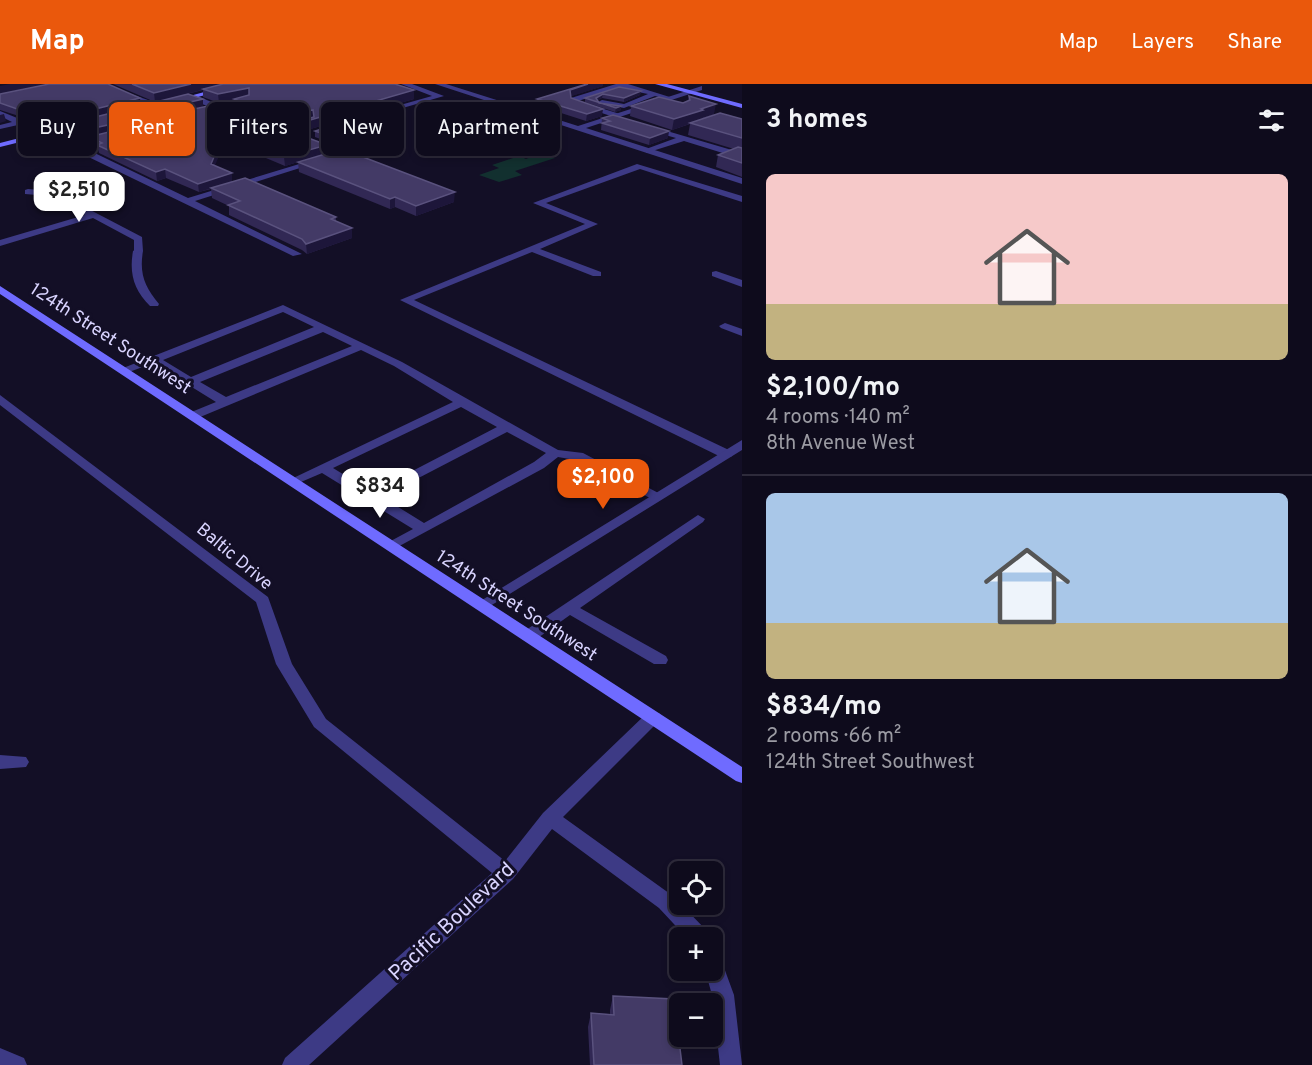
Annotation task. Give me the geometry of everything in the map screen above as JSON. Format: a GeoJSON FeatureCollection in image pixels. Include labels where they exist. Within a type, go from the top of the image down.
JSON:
{"type":"FeatureCollection","features":[{"type":"Feature","properties":{"kind":"street"},"geometry":{"type":"LineString","coordinates":[[172,102],[243,84]]}},
{"type":"Feature","properties":{"kind":"street"},"geometry":{"type":"LineString","coordinates":[[404,106],[440,96],[405,84]]}},
{"type":"Feature","properties":{"kind":"street"},"geometry":{"type":"LineString","coordinates":[[439,84],[742,181]]}},
{"type":"Feature","properties":{"kind":"street"},"geometry":{"type":"LineString","coordinates":[[450,87],[463,84]]}},
{"type":"Feature","properties":{"kind":"street"},"geometry":{"type":"LineString","coordinates":[[659,84],[699,88],[742,100]]}},
{"type":"Feature","properties":{"kind":"street"},"geometry":{"type":"LineString","coordinates":[[669,98],[627,86],[617,86],[573,100],[575,103],[634,123],[742,156]]}},
{"type":"Feature","properties":{"kind":"street"},"geometry":{"type":"LineString","coordinates":[[110,87],[146,102]]}},
{"type":"Feature","properties":{"kind":"street"},"geometry":{"type":"LineString","coordinates":[[579,129],[669,98],[686,88],[742,106]]}},
{"type":"Feature","properties":{"kind":"street"},"geometry":{"type":"LineString","coordinates":[[586,96],[616,107],[650,98],[652,94]]}},
{"type":"Feature","properties":{"kind":"street"},"geometry":{"type":"LineString","coordinates":[[192,97],[207,103]]}},
{"type":"Feature","properties":{"kind":"street"},"geometry":{"type":"LineString","coordinates":[[658,102],[674,107]]}},
{"type":"Feature","properties":{"kind":"street"},"geometry":{"type":"LineString","coordinates":[[200,112],[207,110]]}},
{"type":"Feature","properties":{"kind":"street"},"geometry":{"type":"LineString","coordinates":[[0,113],[18,121]]}},
{"type":"Feature","properties":{"kind":"street"},"geometry":{"type":"LineString","coordinates":[[97,120],[101,119]]}},
{"type":"Feature","properties":{"kind":"street"},"geometry":{"type":"LineString","coordinates":[[0,127],[18,122]]}},
{"type":"Feature","properties":{"kind":"street"},"geometry":{"type":"LineString","coordinates":[[673,135],[693,127]]}},
{"type":"Feature","properties":{"kind":"street"},"geometry":{"type":"LineString","coordinates":[[649,151],[684,138]]}},
{"type":"Feature","properties":{"kind":"street"},"geometry":{"type":"LineString","coordinates":[[0,145],[18,140]]}},
{"type":"Feature","properties":{"kind":"street"},"geometry":{"type":"LineString","coordinates":[[94,156],[297,254]]}},
{"type":"Feature","properties":{"kind":"street"},"geometry":{"type":"LineString","coordinates":[[188,201],[332,156]]}},
{"type":"Feature","properties":{"kind":"street"},"geometry":{"type":"LineString","coordinates":[[351,156],[362,160]]}},
{"type":"Feature","properties":{"kind":"street"},"geometry":{"type":"LineString","coordinates":[[726,454],[405,300],[593,224],[538,203],[640,166],[742,199]]}},
{"type":"Feature","properties":{"kind":"street"},"geometry":{"type":"LineString","coordinates":[[28,192],[51,193],[139,239],[136,271],[140,288],[154,304]]}},
{"type":"Feature","properties":{"kind":"street"},"geometry":{"type":"LineString","coordinates":[[0,243],[94,215]]}},
{"type":"Feature","properties":{"kind":"street"},"geometry":{"type":"LineString","coordinates":[[532,249],[597,274]]}},
{"type":"Feature","properties":{"kind":"street"},"geometry":{"type":"LineString","coordinates":[[716,274],[742,284]]}},
{"type":"Feature","properties":{"kind":"street","name":"124th Street Southwest"},"geometry":{"type":"LineString","coordinates":[[0,289],[742,776]]}},
{"type":"Feature","properties":{"kind":"street"},"geometry":{"type":"LineString","coordinates":[[124,370],[283,308],[398,364],[555,453],[578,456],[657,496]]}},
{"type":"Feature","properties":{"kind":"street"},"geometry":{"type":"LineString","coordinates":[[725,326],[742,333]]}},
{"type":"Feature","properties":{"kind":"street"},"geometry":{"type":"LineString","coordinates":[[191,381],[322,328]]}},
{"type":"Feature","properties":{"kind":"street"},"geometry":{"type":"LineString","coordinates":[[193,416],[359,346]]}},
{"type":"Feature","properties":{"kind":"street"},"geometry":{"type":"LineString","coordinates":[[154,359],[225,402]]}},
{"type":"Feature","properties":{"kind":"street","name":"Baltic Drive"},"geometry":{"type":"LineString","coordinates":[[0,399],[263,600],[284,664],[320,723],[506,873]]}},
{"type":"Feature","properties":{"kind":"street"},"geometry":{"type":"LineString","coordinates":[[294,481],[462,402]]}},
{"type":"Feature","properties":{"kind":"street"},"geometry":{"type":"LineString","coordinates":[[372,497],[506,427]]}},
{"type":"Feature","properties":{"kind":"street"},"geometry":{"type":"LineString","coordinates":[[482,605],[742,444]]}},
{"type":"Feature","properties":{"kind":"street"},"geometry":{"type":"LineString","coordinates":[[392,546],[539,465],[555,453]]}},
{"type":"Feature","properties":{"kind":"street"},"geometry":{"type":"LineString","coordinates":[[323,468],[424,529]]}},
{"type":"Feature","properties":{"kind":"street"},"geometry":{"type":"LineString","coordinates":[[529,636],[698,519]]}},
{"type":"Feature","properties":{"kind":"street"},"geometry":{"type":"LineString","coordinates":[[569,608],[660,660]]}},
{"type":"Feature","properties":{"kind":"street","name":"Pacific Boulevard"},"geometry":{"type":"LineString","coordinates":[[293,1065],[506,873],[550,818],[653,717]]}},
{"type":"Feature","properties":{"kind":"street"},"geometry":{"type":"LineString","coordinates":[[0,762],[20,762]]}},
{"type":"Feature","properties":{"kind":"street"},"geometry":{"type":"LineString","coordinates":[[550,818],[666,902],[690,927]]}},
{"type":"Feature","properties":{"kind":"street"},"geometry":{"type":"LineString","coordinates":[[719,981],[723,995],[731,1065]]}},
{"type":"Feature","properties":{"kind":"street"},"geometry":{"type":"LineString","coordinates":[[0,1059],[16,1065]]}},
{"type":"Feature","properties":{"kind":"green space"},"geometry":{"type":"Polygon","coordinates":[[[519,156],[526,159],[534,156],[555,158],[515,171],[522,175],[499,182],[479,175],[499,168],[492,165],[519,156]]]}},
{"type":"Feature","properties":{"kind":"building"},"geometry":{"type":"Polygon","coordinates":[[[49,84],[108,84],[140,98],[124,102],[109,102],[109,106],[97,109],[97,102],[18,102],[18,109],[0,103],[0,94],[49,84]]]}},
{"type":"Feature","properties":{"kind":"building"},"geometry":{"type":"Polygon","coordinates":[[[132,84],[191,84],[154,93],[132,84]]]}},
{"type":"Feature","properties":{"kind":"building"},"geometry":{"type":"Polygon","coordinates":[[[223,84],[395,84],[414,90],[373,102],[321,102],[321,117],[309,120],[314,117],[313,110],[309,111],[309,102],[242,102],[234,99],[249,95],[249,88],[218,94],[203,89],[223,84]]]}},
{"type":"Feature","properties":{"kind":"building"},"geometry":{"type":"Polygon","coordinates":[[[588,84],[570,90],[571,98],[603,109],[587,114],[560,106],[560,102],[537,99],[588,84]]]}},
{"type":"Feature","properties":{"kind":"building"},"geometry":{"type":"Polygon","coordinates":[[[619,87],[641,91],[624,98],[603,94],[596,98],[599,102],[585,98],[619,87]]]}},
{"type":"Feature","properties":{"kind":"building"},"geometry":{"type":"Polygon","coordinates":[[[188,94],[203,99],[190,102],[156,102],[188,94]]]}},
{"type":"Feature","properties":{"kind":"building"},"geometry":{"type":"Polygon","coordinates":[[[689,96],[716,104],[674,119],[631,106],[659,97],[683,103],[690,100],[689,96]]]}},
{"type":"Feature","properties":{"kind":"building"},"geometry":{"type":"Polygon","coordinates":[[[602,103],[621,106],[616,108],[602,103]]]}},
{"type":"Feature","properties":{"kind":"building"},"geometry":{"type":"Polygon","coordinates":[[[207,106],[207,156],[214,156],[211,164],[232,173],[198,184],[165,169],[156,172],[121,156],[195,156],[195,109],[207,106]]]}},
{"type":"Feature","properties":{"kind":"building"},"geometry":{"type":"Polygon","coordinates":[[[720,113],[742,119],[742,138],[690,123],[720,113]]]}},
{"type":"Feature","properties":{"kind":"building"},"geometry":{"type":"Polygon","coordinates":[[[109,114],[109,132],[108,125],[97,127],[97,117],[109,114]]]}},
{"type":"Feature","properties":{"kind":"building"},"geometry":{"type":"Polygon","coordinates":[[[613,115],[669,131],[650,138],[602,123],[610,121],[602,118],[613,115]]]}},
{"type":"Feature","properties":{"kind":"building"},"geometry":{"type":"Polygon","coordinates":[[[109,132],[109,150],[97,145],[102,143],[97,141],[97,135],[109,132]]]}},
{"type":"Feature","properties":{"kind":"building"},"geometry":{"type":"Polygon","coordinates":[[[309,138],[321,143],[321,147],[309,150],[309,138]]]}},
{"type":"Feature","properties":{"kind":"building"},"geometry":{"type":"Polygon","coordinates":[[[738,147],[742,148],[742,163],[718,155],[738,147]]]}},
{"type":"Feature","properties":{"kind":"building"},"geometry":{"type":"Polygon","coordinates":[[[321,155],[360,156],[455,192],[416,206],[395,197],[390,199],[298,162],[321,155]]]}},
{"type":"Feature","properties":{"kind":"building"},"geometry":{"type":"Polygon","coordinates":[[[245,178],[336,217],[331,219],[352,228],[306,244],[302,239],[228,205],[240,201],[211,188],[245,178]]]}},
{"type":"Feature","properties":{"kind":"building"},"geometry":{"type":"Polygon","coordinates":[[[613,996],[669,999],[669,1047],[680,1047],[682,1065],[594,1065],[591,1013],[614,1015],[613,996]]]}}]}
